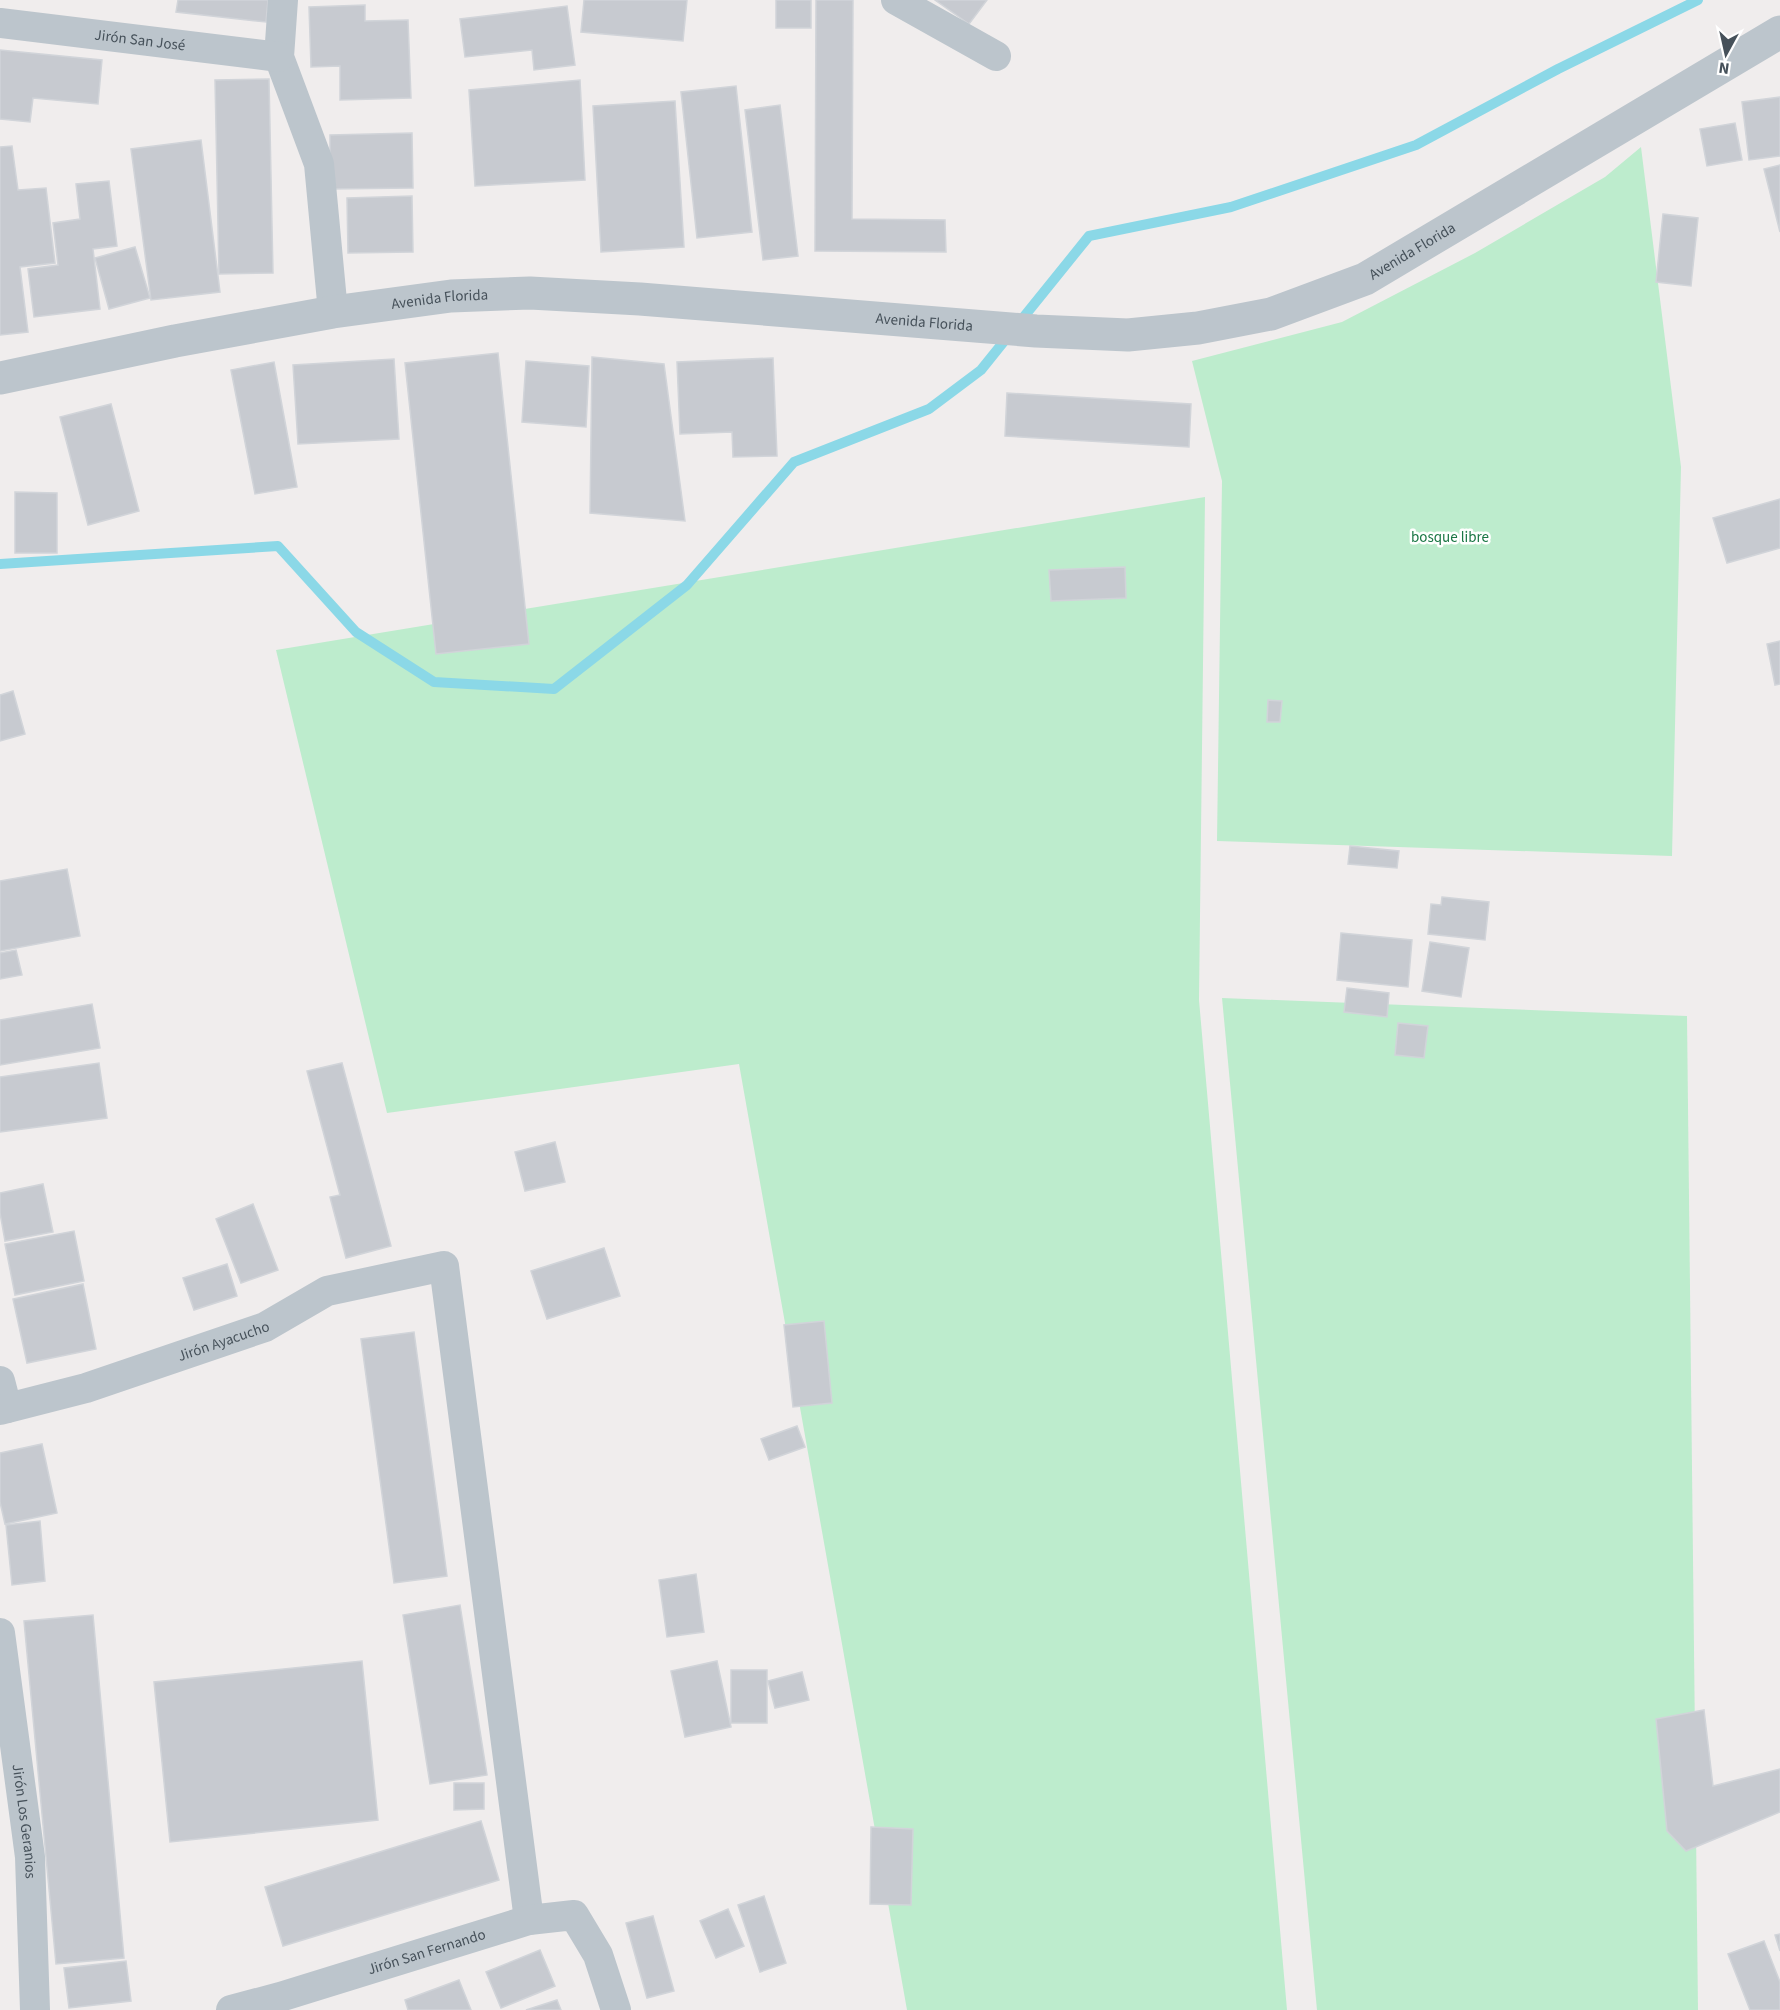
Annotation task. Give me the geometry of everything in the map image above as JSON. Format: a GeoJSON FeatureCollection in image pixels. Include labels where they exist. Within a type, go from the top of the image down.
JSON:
{"type":"FeatureCollection","features":[{"type":"Feature","properties":{"kind":"street"},"geometry":{"type":"LineString","coordinates":[[283,0],[279,57],[319,164],[333,312]]}},
{"type":"Feature","properties":{"kind":"street"},"geometry":{"type":"LineString","coordinates":[[896,0],[996,56]]}},
{"type":"Feature","properties":{"kind":"street","name":"Jirón San José"},"geometry":{"type":"LineString","coordinates":[[0,23],[279,57]]}},
{"type":"Feature","properties":{"kind":"street","name":"Avenida Florida"},"geometry":{"type":"LineString","coordinates":[[0,378],[176,341],[333,312],[451,296],[530,293],[640,299],[1036,331],[1128,335],[1198,328],[1271,314],[1365,279],[1780,32]]}},
{"type":"Feature","properties":{"kind":"street","name":"Jirón Ayacucho"},"geometry":{"type":"LineString","coordinates":[[2,1400],[86,1388],[265,1327],[327,1291],[444,1266],[529,1920]]}},
{"type":"Feature","properties":{"kind":"street","name":"Jirón Los Geranios"},"geometry":{"type":"LineString","coordinates":[[0,1633],[30,1857],[35,2010]]}},
{"type":"Feature","properties":{"kind":"street","name":"Jirón San Fernando"},"geometry":{"type":"LineString","coordinates":[[231,2010],[282,2003],[529,1920],[574,1915],[598,1955],[616,2010]]}},
{"type":"Feature","properties":{"kind":"green space","name":"bosque libre"},"geometry":{"type":"Polygon","coordinates":[[[1641,147],[1681,467],[1672,856],[1217,841],[1222,481],[1192,361],[1342,322],[1475,253],[1605,177],[1641,147]]]}},
{"type":"Feature","properties":{"kind":"green space"},"geometry":{"type":"Polygon","coordinates":[[[1205,497],[1199,1000],[1287,2010],[907,2010],[739,1064],[387,1113],[276,650],[1205,497]]]}},
{"type":"Feature","properties":{"kind":"green space"},"geometry":{"type":"Polygon","coordinates":[[[1222,998],[1687,1016],[1698,2010],[1317,2010],[1222,998]]]}},
{"type":"Feature","properties":{"kind":"building"},"geometry":{"type":"Polygon","coordinates":[[[178,0],[268,0],[266,22],[176,12],[178,0]]]}},
{"type":"Feature","properties":{"kind":"building"},"geometry":{"type":"Polygon","coordinates":[[[584,0],[687,0],[683,41],[581,32],[584,0]]]}},
{"type":"Feature","properties":{"kind":"building"},"geometry":{"type":"Polygon","coordinates":[[[776,0],[811,0],[811,28],[776,28],[776,0]]]}},
{"type":"Feature","properties":{"kind":"building"},"geometry":{"type":"Polygon","coordinates":[[[816,0],[853,0],[852,219],[945,220],[946,252],[815,251],[816,0]]]}},
{"type":"Feature","properties":{"kind":"building"},"geometry":{"type":"Polygon","coordinates":[[[935,0],[987,0],[969,24],[935,0]]]}},
{"type":"Feature","properties":{"kind":"building"},"geometry":{"type":"Polygon","coordinates":[[[365,5],[365,21],[408,20],[411,98],[340,100],[340,66],[311,67],[309,7],[365,5]]]}},
{"type":"Feature","properties":{"kind":"building"},"geometry":{"type":"Polygon","coordinates":[[[567,6],[575,65],[534,70],[532,50],[465,57],[460,19],[567,6]]]}},
{"type":"Feature","properties":{"kind":"building"},"geometry":{"type":"Polygon","coordinates":[[[0,50],[102,60],[98,104],[33,98],[30,122],[0,119],[0,50]]]}},
{"type":"Feature","properties":{"kind":"building"},"geometry":{"type":"Polygon","coordinates":[[[269,79],[273,273],[219,274],[215,80],[269,79]]]}},
{"type":"Feature","properties":{"kind":"building"},"geometry":{"type":"Polygon","coordinates":[[[580,80],[585,180],[475,186],[469,90],[580,80]]]}},
{"type":"Feature","properties":{"kind":"building"},"geometry":{"type":"Polygon","coordinates":[[[736,86],[752,232],[697,238],[681,92],[736,86]]]}},
{"type":"Feature","properties":{"kind":"building"},"geometry":{"type":"Polygon","coordinates":[[[1780,97],[1780,156],[1749,160],[1742,102],[1780,97]]]}},
{"type":"Feature","properties":{"kind":"building"},"geometry":{"type":"Polygon","coordinates":[[[675,101],[684,247],[601,252],[593,106],[675,101]]]}},
{"type":"Feature","properties":{"kind":"building"},"geometry":{"type":"Polygon","coordinates":[[[780,105],[798,256],[763,260],[745,110],[780,105]]]}},
{"type":"Feature","properties":{"kind":"building"},"geometry":{"type":"Polygon","coordinates":[[[1735,123],[1742,160],[1707,166],[1700,129],[1735,123]]]}},
{"type":"Feature","properties":{"kind":"building"},"geometry":{"type":"Polygon","coordinates":[[[412,133],[413,188],[330,189],[330,135],[412,133]]]}},
{"type":"Feature","properties":{"kind":"building"},"geometry":{"type":"Polygon","coordinates":[[[201,140],[220,292],[151,300],[131,149],[201,140]]]}},
{"type":"Feature","properties":{"kind":"building"},"geometry":{"type":"Polygon","coordinates":[[[12,146],[18,190],[46,188],[55,263],[20,267],[28,332],[0,335],[0,147],[12,146]]]}},
{"type":"Feature","properties":{"kind":"building"},"geometry":{"type":"Polygon","coordinates":[[[1780,165],[1780,232],[1764,169],[1780,165]]]}},
{"type":"Feature","properties":{"kind":"building"},"geometry":{"type":"Polygon","coordinates":[[[109,181],[117,246],[93,249],[100,309],[34,317],[28,269],[58,265],[53,223],[80,219],[76,184],[109,181]]]}},
{"type":"Feature","properties":{"kind":"building"},"geometry":{"type":"Polygon","coordinates":[[[412,196],[413,252],[348,253],[347,198],[412,196]]]}},
{"type":"Feature","properties":{"kind":"building"},"geometry":{"type":"Polygon","coordinates":[[[1663,214],[1698,218],[1691,286],[1656,282],[1663,214]]]}},
{"type":"Feature","properties":{"kind":"building"},"geometry":{"type":"Polygon","coordinates":[[[135,247],[150,298],[109,309],[95,258],[135,247]]]}},
{"type":"Feature","properties":{"kind":"building"},"geometry":{"type":"Polygon","coordinates":[[[498,353],[529,644],[436,654],[405,363],[498,353]]]}},
{"type":"Feature","properties":{"kind":"building"},"geometry":{"type":"Polygon","coordinates":[[[592,357],[664,364],[685,521],[590,513],[592,357]]]}},
{"type":"Feature","properties":{"kind":"building"},"geometry":{"type":"Polygon","coordinates":[[[773,358],[777,456],[733,457],[732,432],[680,434],[677,362],[773,358]]]}},
{"type":"Feature","properties":{"kind":"building"},"geometry":{"type":"Polygon","coordinates":[[[394,359],[399,439],[298,444],[293,365],[394,359]]]}},
{"type":"Feature","properties":{"kind":"building"},"geometry":{"type":"Polygon","coordinates":[[[526,361],[589,366],[586,427],[522,422],[526,361]]]}},
{"type":"Feature","properties":{"kind":"building"},"geometry":{"type":"Polygon","coordinates":[[[274,362],[297,487],[255,494],[231,370],[274,362]]]}},
{"type":"Feature","properties":{"kind":"building"},"geometry":{"type":"Polygon","coordinates":[[[1007,393],[1191,404],[1189,447],[1005,436],[1007,393]]]}},
{"type":"Feature","properties":{"kind":"building"},"geometry":{"type":"Polygon","coordinates":[[[111,404],[139,511],[88,525],[60,417],[111,404]]]}},
{"type":"Feature","properties":{"kind":"building"},"geometry":{"type":"Polygon","coordinates":[[[15,492],[57,493],[57,553],[15,553],[15,492]]]}},
{"type":"Feature","properties":{"kind":"building"},"geometry":{"type":"Polygon","coordinates":[[[1780,499],[1780,548],[1727,563],[1713,518],[1780,499]]]}},
{"type":"Feature","properties":{"kind":"building"},"geometry":{"type":"Polygon","coordinates":[[[1125,567],[1126,598],[1051,601],[1049,570],[1125,567]]]}},
{"type":"Feature","properties":{"kind":"building"},"geometry":{"type":"Polygon","coordinates":[[[1780,641],[1780,684],[1775,685],[1767,644],[1780,641]]]}},
{"type":"Feature","properties":{"kind":"building"},"geometry":{"type":"Polygon","coordinates":[[[13,691],[25,734],[0,741],[0,695],[13,691]]]}},
{"type":"Feature","properties":{"kind":"building"},"geometry":{"type":"Polygon","coordinates":[[[1268,700],[1282,701],[1280,722],[1267,722],[1268,700]]]}},
{"type":"Feature","properties":{"kind":"building"},"geometry":{"type":"Polygon","coordinates":[[[1350,846],[1399,851],[1397,868],[1348,864],[1350,846]]]}},
{"type":"Feature","properties":{"kind":"building"},"geometry":{"type":"Polygon","coordinates":[[[67,869],[80,936],[0,951],[0,881],[67,869]]]}},
{"type":"Feature","properties":{"kind":"building"},"geometry":{"type":"Polygon","coordinates":[[[1442,897],[1489,902],[1485,940],[1428,934],[1431,904],[1441,905],[1442,897]]]}},
{"type":"Feature","properties":{"kind":"building"},"geometry":{"type":"Polygon","coordinates":[[[1341,933],[1412,940],[1408,987],[1337,980],[1341,933]]]}},
{"type":"Feature","properties":{"kind":"building"},"geometry":{"type":"Polygon","coordinates":[[[1430,942],[1469,948],[1461,997],[1422,991],[1430,942]]]}},
{"type":"Feature","properties":{"kind":"building"},"geometry":{"type":"Polygon","coordinates":[[[16,950],[22,975],[0,979],[0,953],[16,950]]]}},
{"type":"Feature","properties":{"kind":"building"},"geometry":{"type":"Polygon","coordinates":[[[1347,988],[1389,993],[1387,1017],[1344,1012],[1347,988]]]}},
{"type":"Feature","properties":{"kind":"building"},"geometry":{"type":"Polygon","coordinates":[[[92,1004],[100,1048],[0,1065],[0,1020],[92,1004]]]}},
{"type":"Feature","properties":{"kind":"building"},"geometry":{"type":"Polygon","coordinates":[[[1398,1023],[1428,1026],[1424,1058],[1395,1055],[1398,1023]]]}},
{"type":"Feature","properties":{"kind":"building"},"geometry":{"type":"Polygon","coordinates":[[[99,1063],[107,1118],[0,1132],[0,1077],[99,1063]]]}},
{"type":"Feature","properties":{"kind":"building"},"geometry":{"type":"Polygon","coordinates":[[[342,1063],[391,1246],[346,1258],[330,1197],[340,1195],[307,1071],[342,1063]]]}},
{"type":"Feature","properties":{"kind":"building"},"geometry":{"type":"Polygon","coordinates":[[[555,1142],[565,1182],[525,1191],[515,1152],[555,1142]]]}},
{"type":"Feature","properties":{"kind":"building"},"geometry":{"type":"Polygon","coordinates":[[[43,1184],[53,1232],[5,1241],[0,1213],[0,1193],[43,1184]]]}},
{"type":"Feature","properties":{"kind":"building"},"geometry":{"type":"Polygon","coordinates":[[[253,1204],[278,1270],[241,1283],[216,1219],[253,1204]]]}},
{"type":"Feature","properties":{"kind":"building"},"geometry":{"type":"Polygon","coordinates":[[[74,1231],[84,1281],[15,1295],[5,1244],[74,1231]]]}},
{"type":"Feature","properties":{"kind":"building"},"geometry":{"type":"Polygon","coordinates":[[[604,1248],[620,1296],[547,1319],[531,1271],[604,1248]]]}},
{"type":"Feature","properties":{"kind":"building"},"geometry":{"type":"Polygon","coordinates":[[[227,1264],[237,1296],[194,1310],[183,1278],[227,1264]]]}},
{"type":"Feature","properties":{"kind":"building"},"geometry":{"type":"Polygon","coordinates":[[[83,1284],[96,1349],[27,1363],[13,1299],[83,1284]]]}},
{"type":"Feature","properties":{"kind":"building"},"geometry":{"type":"Polygon","coordinates":[[[824,1321],[832,1403],[793,1407],[784,1325],[824,1321]]]}},
{"type":"Feature","properties":{"kind":"building"},"geometry":{"type":"Polygon","coordinates":[[[414,1332],[447,1576],[394,1583],[361,1339],[414,1332]]]}},
{"type":"Feature","properties":{"kind":"building"},"geometry":{"type":"Polygon","coordinates":[[[797,1426],[805,1447],[769,1460],[761,1439],[797,1426]]]}},
{"type":"Feature","properties":{"kind":"building"},"geometry":{"type":"Polygon","coordinates":[[[42,1444],[57,1513],[5,1524],[0,1502],[0,1453],[42,1444]]]}},
{"type":"Feature","properties":{"kind":"building"},"geometry":{"type":"Polygon","coordinates":[[[40,1521],[45,1581],[12,1585],[6,1525],[40,1521]]]}},
{"type":"Feature","properties":{"kind":"building"},"geometry":{"type":"Polygon","coordinates":[[[696,1574],[704,1632],[667,1637],[659,1580],[696,1574]]]}},
{"type":"Feature","properties":{"kind":"building"},"geometry":{"type":"Polygon","coordinates":[[[460,1605],[487,1775],[430,1784],[403,1615],[460,1605]]]}},
{"type":"Feature","properties":{"kind":"building"},"geometry":{"type":"Polygon","coordinates":[[[93,1615],[124,1958],[56,1964],[24,1621],[93,1615]]]}},
{"type":"Feature","properties":{"kind":"building"},"geometry":{"type":"Polygon","coordinates":[[[362,1661],[378,1820],[170,1842],[154,1682],[362,1661]]]}},
{"type":"Feature","properties":{"kind":"building"},"geometry":{"type":"Polygon","coordinates":[[[717,1661],[731,1727],[685,1737],[671,1671],[717,1661]]]}},
{"type":"Feature","properties":{"kind":"building"},"geometry":{"type":"Polygon","coordinates":[[[731,1670],[767,1670],[767,1723],[731,1723],[731,1670]]]}},
{"type":"Feature","properties":{"kind":"building"},"geometry":{"type":"Polygon","coordinates":[[[802,1672],[809,1700],[775,1708],[768,1681],[802,1672]]]}},
{"type":"Feature","properties":{"kind":"building"},"geometry":{"type":"Polygon","coordinates":[[[1704,1710],[1713,1786],[1780,1769],[1780,1812],[1686,1851],[1667,1831],[1656,1719],[1704,1710]]]}},
{"type":"Feature","properties":{"kind":"building"},"geometry":{"type":"Polygon","coordinates":[[[454,1783],[484,1783],[484,1809],[454,1810],[454,1783]]]}},
{"type":"Feature","properties":{"kind":"building"},"geometry":{"type":"Polygon","coordinates":[[[481,1821],[499,1880],[283,1946],[265,1887],[481,1821]]]}},
{"type":"Feature","properties":{"kind":"building"},"geometry":{"type":"Polygon","coordinates":[[[871,1827],[913,1829],[911,1905],[870,1904],[871,1827]]]}},
{"type":"Feature","properties":{"kind":"building"},"geometry":{"type":"Polygon","coordinates":[[[764,1896],[786,1963],[760,1972],[738,1905],[764,1896]]]}},
{"type":"Feature","properties":{"kind":"building"},"geometry":{"type":"Polygon","coordinates":[[[728,1909],[744,1946],[716,1958],[700,1921],[728,1909]]]}},
{"type":"Feature","properties":{"kind":"building"},"geometry":{"type":"Polygon","coordinates":[[[653,1916],[674,1991],[647,1998],[626,1923],[653,1916]]]}},
{"type":"Feature","properties":{"kind":"building"},"geometry":{"type":"Polygon","coordinates":[[[1780,1934],[1780,1951],[1775,1935],[1780,1934]]]}},
{"type":"Feature","properties":{"kind":"building"},"geometry":{"type":"Polygon","coordinates":[[[1764,1941],[1780,1982],[1780,2010],[1750,2010],[1728,1954],[1764,1941]]]}},
{"type":"Feature","properties":{"kind":"building"},"geometry":{"type":"Polygon","coordinates":[[[540,1950],[555,1986],[501,2008],[486,1972],[540,1950]]]}},
{"type":"Feature","properties":{"kind":"building"},"geometry":{"type":"Polygon","coordinates":[[[126,1961],[131,2001],[69,2008],[64,1968],[126,1961]]]}},
{"type":"Feature","properties":{"kind":"building"},"geometry":{"type":"Polygon","coordinates":[[[459,1980],[471,2010],[408,2010],[405,2000],[459,1980]]]}},
{"type":"Feature","properties":{"kind":"building"},"geometry":{"type":"Polygon","coordinates":[[[557,2000],[561,2010],[526,2010],[557,2000]]]}},
{"type":"Feature","properties":{"kind":"waterway"},"geometry":{"type":"LineString","coordinates":[[0,564],[278,546],[356,632],[434,682],[554,689],[687,585],[794,462],[929,409],[981,370],[1089,236],[1231,207],[1416,145],[1558,69],[1698,0]]}}]}
